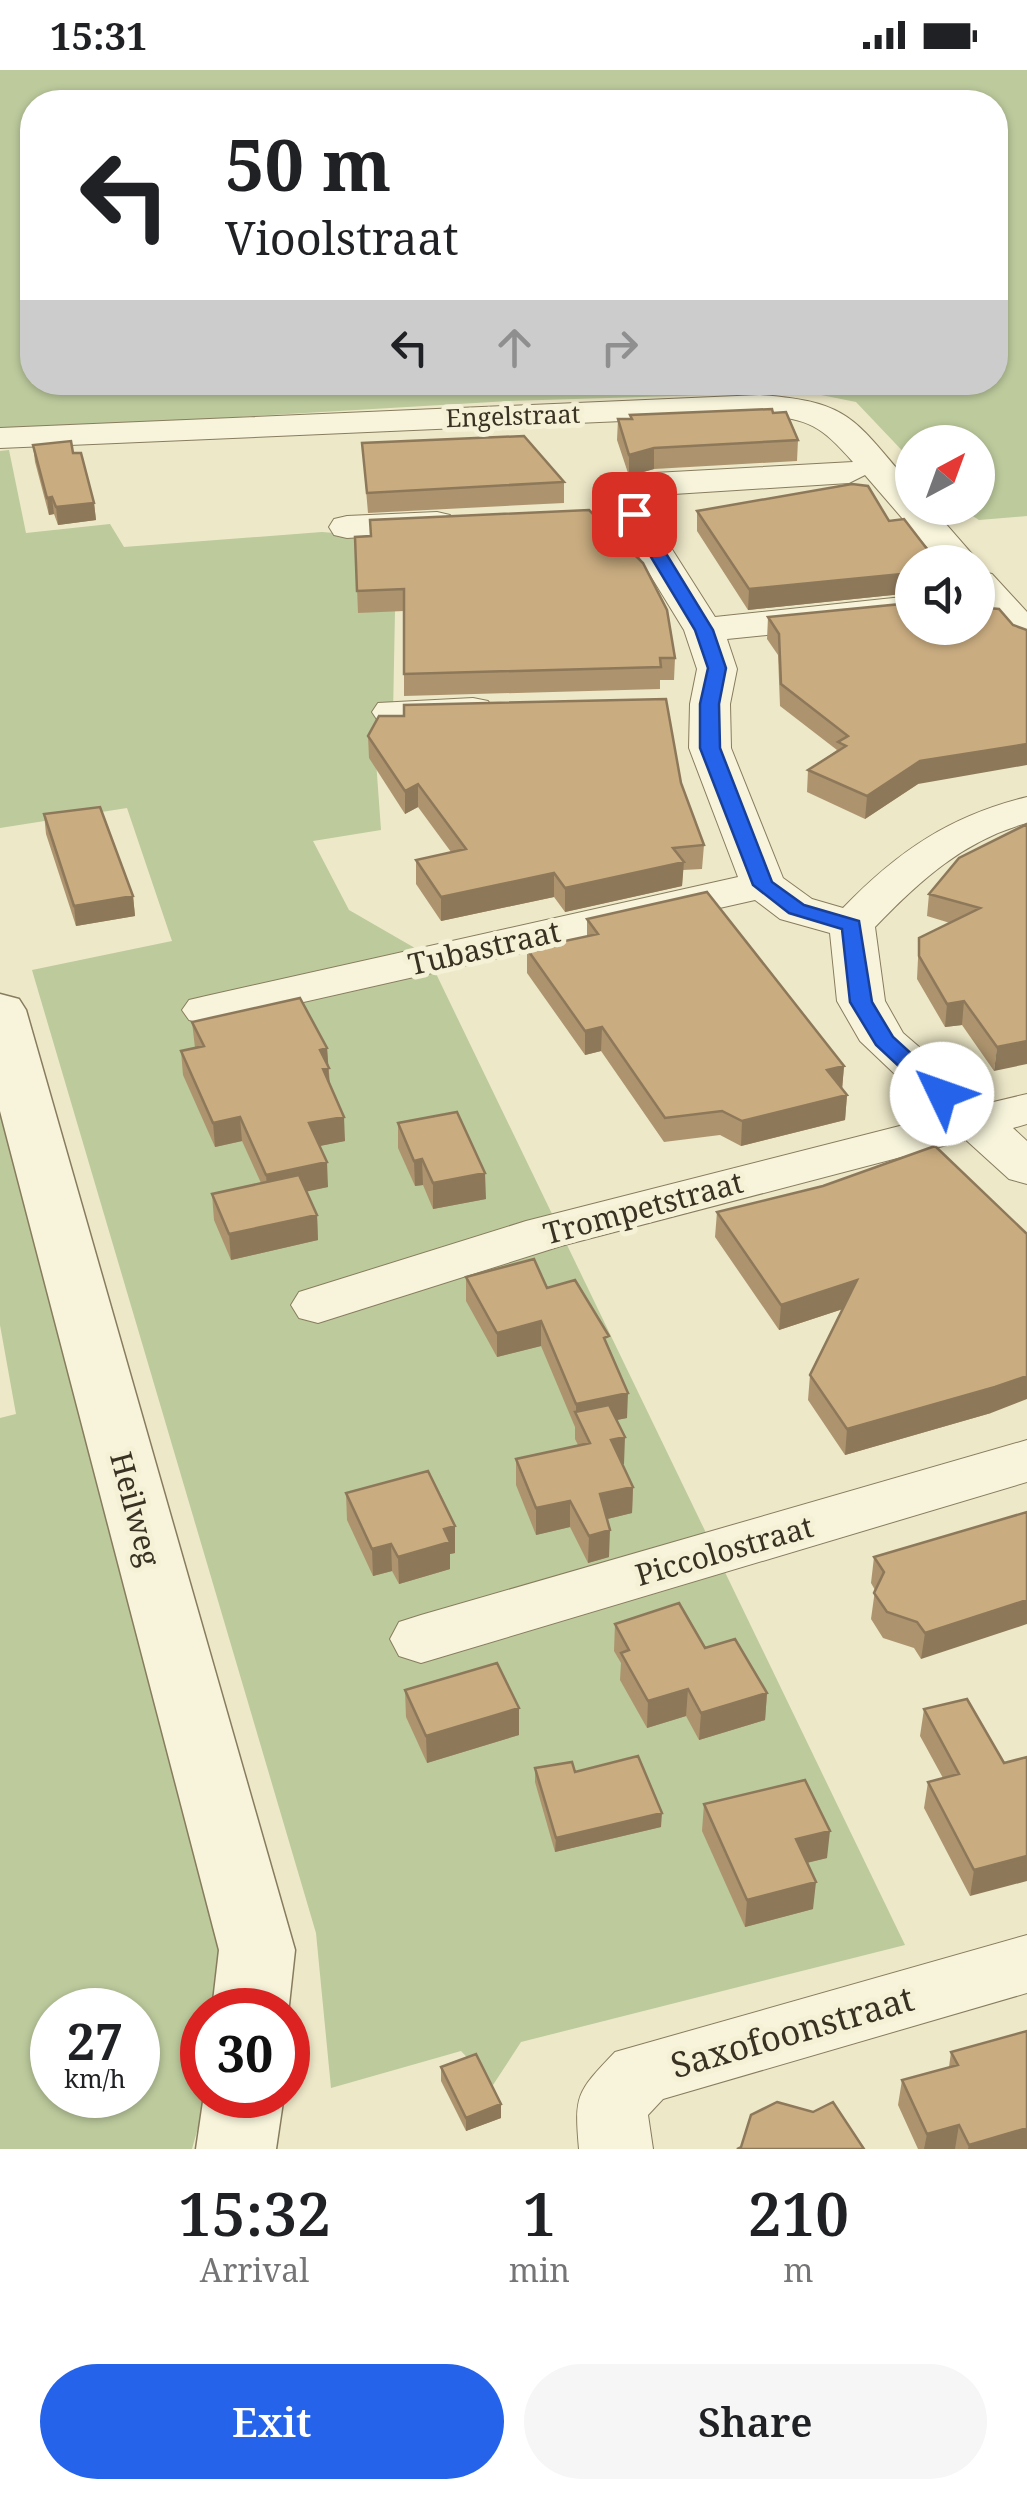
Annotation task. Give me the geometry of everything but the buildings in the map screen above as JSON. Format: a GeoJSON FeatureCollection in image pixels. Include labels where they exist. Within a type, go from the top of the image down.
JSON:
{"type":"FeatureCollection","features":[{"type":"Feature","properties":{"kind":"street","name":"Engelstraat"},"geometry":{"type":"LineString","coordinates":[[0,438],[721,406],[801,408],[835,420],[945,545]]}},
{"type":"Feature","properties":{"kind":"street"},"geometry":{"type":"LineString","coordinates":[[849,472],[654,484],[632,491],[615,515],[704,630],[717,668],[690,704],[763,885],[796,909],[852,925]]}},
{"type":"Feature","properties":{"kind":"street"},"geometry":{"type":"LineString","coordinates":[[347,527],[481,521]]}},
{"type":"Feature","properties":{"kind":"street"},"geometry":{"type":"LineString","coordinates":[[995,601],[1027,636]]}},
{"type":"Feature","properties":{"kind":"street"},"geometry":{"type":"LineString","coordinates":[[704,630],[895,610]]}},
{"type":"Feature","properties":{"kind":"street"},"geometry":{"type":"LineString","coordinates":[[393,712],[512,709]]}},
{"type":"Feature","properties":{"kind":"street"},"geometry":{"type":"LineString","coordinates":[[852,925],[916,858],[964,830],[1027,810]]}},
{"type":"Feature","properties":{"kind":"street","name":"Tubastraat"},"geometry":{"type":"LineString","coordinates":[[206,1010],[763,885]]}},
{"type":"Feature","properties":{"kind":"street"},"geometry":{"type":"LineString","coordinates":[[852,925],[861,1002],[884,1041],[1027,1168]]}},
{"type":"Feature","properties":{"kind":"street","name":"Heilweg"},"geometry":{"type":"LineString","coordinates":[[0,1010],[257,1950],[253,1988]]}},
{"type":"Feature","properties":{"kind":"street","name":"Trompetstraat"},"geometry":{"type":"LineString","coordinates":[[318,1305],[545,1233],[972,1120],[1027,1109]]}},
{"type":"Feature","properties":{"kind":"street","name":"Piccolostraat"},"geometry":{"type":"LineString","coordinates":[[421,1639],[1027,1461]]}},
{"type":"Feature","properties":{"kind":"street","name":"Saxofoonstraat"},"geometry":{"type":"LineString","coordinates":[[616,2149],[611,2106],[640,2074],[1027,1964]]}},
{"type":"Feature","properties":{"kind":"street"},"geometry":{"type":"LineString","coordinates":[[236,2149],[241,2118]]}},
{"type":"Feature","properties":{"kind":"green space"},"geometry":{"type":"Polygon","coordinates":[[[0,70],[1027,70],[1027,516],[995,519],[995,425],[895,425],[895,443],[856,402],[821,395],[1008,395],[1008,90],[20,90],[20,395],[707,395],[509,401],[0,431],[0,70]]]}},
{"type":"Feature","properties":{"kind":"green space"},"geometry":{"type":"Polygon","coordinates":[[[9,450],[26,533],[110,524],[124,547],[322,532],[359,535],[395,610],[393,715],[374,733],[381,830],[313,841],[349,910],[427,955],[905,1945],[521,2042],[493,2085],[461,2051],[331,2088],[316,1933],[32,970],[172,941],[127,808],[0,828],[0,451],[9,450]]]}},
{"type":"Feature","properties":{"kind":"green space"},"geometry":{"type":"Polygon","coordinates":[[[0,1094],[217,1934],[221,1988],[180,1988],[180,2118],[201,2118],[192,2149],[0,2149],[0,1418],[16,1414],[0,1325],[0,1094]]]}},
{"type":"Feature","properties":{"kind":"route"},"geometry":{"type":"LineString","coordinates":[[634,514],[704,630],[717,668],[710,704],[710,748],[763,885],[796,909],[852,925],[861,1002],[884,1041],[942,1094]]}}]}
